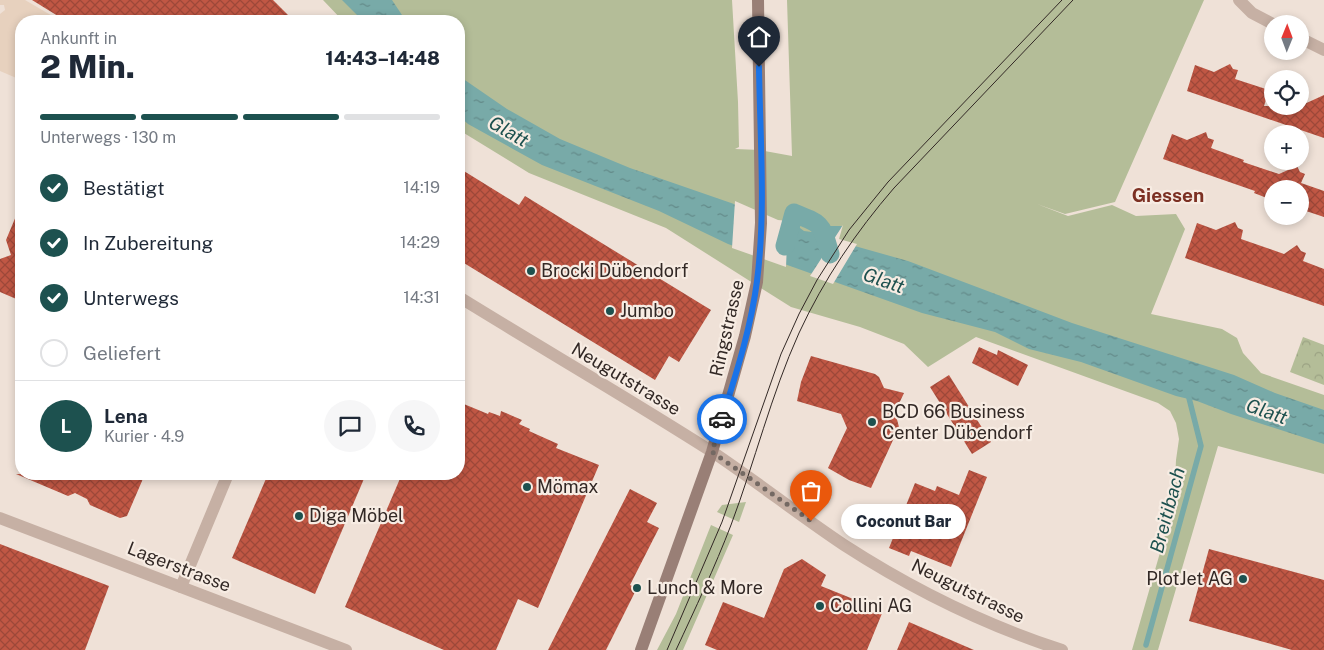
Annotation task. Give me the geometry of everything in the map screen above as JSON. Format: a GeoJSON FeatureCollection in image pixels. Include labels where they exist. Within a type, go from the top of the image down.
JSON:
{"type":"FeatureCollection","features":[{"type":"Feature","properties":{"kind":"main road","name":"Ringstrasse"},"geometry":{"type":"LineString","coordinates":[[641,650],[712,452],[745,336],[756,282],[761,223],[758,0]]}},
{"type":"Feature","properties":{"kind":"street"},"geometry":{"type":"LineString","coordinates":[[1239,0],[1252,13],[1264,19]]}},
{"type":"Feature","properties":{"kind":"street"},"geometry":{"type":"LineString","coordinates":[[1309,42],[1324,50]]}},
{"type":"Feature","properties":{"kind":"street","name":"Neugutstrasse"},"geometry":{"type":"LineString","coordinates":[[465,302],[712,452],[844,545],[933,597],[1029,639],[1062,650]]}},
{"type":"Feature","properties":{"kind":"street"},"geometry":{"type":"LineString","coordinates":[[181,587],[226,480]]}},
{"type":"Feature","properties":{"kind":"street","name":"Lagerstrasse"},"geometry":{"type":"LineString","coordinates":[[0,518],[346,650]]}},
{"type":"Feature","properties":{"kind":"green space"},"geometry":{"type":"Polygon","coordinates":[[[323,0],[732,0],[739,147],[735,149],[760,150],[792,156],[787,0],[1204,0],[1115,202],[1065,214],[1037,204],[1068,216],[1112,205],[1136,216],[1176,214],[1185,229],[1151,314],[1222,329],[1237,338],[1243,353],[1261,373],[1324,395],[1324,474],[1218,446],[1158,650],[1132,650],[1174,504],[1179,439],[1176,423],[1170,411],[1158,403],[976,337],[928,367],[904,344],[860,327],[791,307],[666,228],[529,173],[465,134],[465,15],[337,15],[323,0]]]}},
{"type":"Feature","properties":{"kind":"green space"},"geometry":{"type":"Polygon","coordinates":[[[1303,337],[1324,345],[1324,385],[1290,372],[1303,337]]]}},
{"type":"Feature","properties":{"kind":"green space"},"geometry":{"type":"Polygon","coordinates":[[[746,502],[739,522],[717,512],[722,505],[746,502]]]}},
{"type":"Feature","properties":{"kind":"green space"},"geometry":{"type":"Polygon","coordinates":[[[711,525],[733,535],[683,650],[657,650],[676,614],[711,525]]]}},
{"type":"Feature","properties":{"kind":"shaded area"},"geometry":{"type":"Polygon","coordinates":[[[0,0],[25,0],[51,15],[15,15],[15,77],[0,71],[0,14],[5,10],[4,5],[0,5],[0,0]]]}},
{"type":"Feature","properties":{"kind":"water"},"geometry":{"type":"Polygon","coordinates":[[[342,0],[392,0],[402,15],[357,15],[342,0]]]}},
{"type":"Feature","properties":{"kind":"water","name":"Glatt"},"geometry":{"type":"Polygon","coordinates":[[[465,80],[507,109],[560,139],[630,168],[734,204],[777,223],[796,225],[804,231],[820,233],[826,226],[842,226],[837,241],[908,261],[1072,323],[1234,375],[1275,393],[1324,410],[1324,444],[1197,401],[1176,396],[1081,362],[1029,349],[995,332],[922,313],[728,244],[659,211],[542,165],[465,121],[465,80]]]}},
{"type":"Feature","properties":{"kind":"pier"},"geometry":{"type":"Polygon","coordinates":[[[735,201],[778,220],[788,221],[786,267],[732,248],[735,201]]]}},
{"type":"Feature","properties":{"kind":"pier"},"geometry":{"type":"Polygon","coordinates":[[[843,225],[839,239],[857,244],[833,284],[810,276],[843,225]]]}},
{"type":"Feature","properties":{"kind":"building"},"geometry":{"type":"Polygon","coordinates":[[[32,0],[273,0],[288,15],[56,15],[32,0]]]}},
{"type":"Feature","properties":{"kind":"building"},"geometry":{"type":"Polygon","coordinates":[[[1230,64],[1233,69],[1238,70],[1235,79],[1264,88],[1264,115],[1309,115],[1309,102],[1324,95],[1324,138],[1309,133],[1309,125],[1286,125],[1187,91],[1195,65],[1214,72],[1230,64]]]}},
{"type":"Feature","properties":{"kind":"building"},"geometry":{"type":"Polygon","coordinates":[[[1206,132],[1208,138],[1214,140],[1211,148],[1244,160],[1243,162],[1279,174],[1288,170],[1299,170],[1305,174],[1302,180],[1264,180],[1264,197],[1254,193],[1255,191],[1163,159],[1172,134],[1187,140],[1206,132]]]}},
{"type":"Feature","properties":{"kind":"building"},"geometry":{"type":"Polygon","coordinates":[[[465,172],[519,205],[525,196],[711,310],[679,362],[669,356],[655,380],[465,264],[465,172]]]}},
{"type":"Feature","properties":{"kind":"building"},"geometry":{"type":"Polygon","coordinates":[[[1309,186],[1324,191],[1324,217],[1309,212],[1309,186]]]}},
{"type":"Feature","properties":{"kind":"building"},"geometry":{"type":"Polygon","coordinates":[[[15,218],[15,298],[0,292],[0,259],[11,255],[6,240],[15,218]]]}},
{"type":"Feature","properties":{"kind":"building"},"geometry":{"type":"Polygon","coordinates":[[[1235,222],[1238,228],[1243,230],[1241,239],[1284,254],[1297,245],[1301,251],[1306,253],[1303,261],[1324,269],[1324,306],[1185,258],[1197,223],[1216,230],[1235,222]]]}},
{"type":"Feature","properties":{"kind":"building"},"geometry":{"type":"Polygon","coordinates":[[[979,347],[997,355],[998,350],[1028,365],[1018,386],[972,363],[979,347]]]}},
{"type":"Feature","properties":{"kind":"building","name":"BCD 66 Business Center Dübendorf"},"geometry":{"type":"Polygon","coordinates":[[[811,356],[875,374],[879,377],[884,388],[904,393],[895,412],[899,427],[871,488],[849,480],[828,468],[847,428],[841,414],[797,401],[801,382],[811,356]]]}},
{"type":"Feature","properties":{"kind":"building"},"geometry":{"type":"Polygon","coordinates":[[[949,375],[991,442],[972,454],[930,387],[949,375]]]}},
{"type":"Feature","properties":{"kind":"building"},"geometry":{"type":"Polygon","coordinates":[[[465,404],[488,414],[489,412],[500,416],[501,411],[522,420],[519,424],[530,429],[529,431],[558,444],[556,448],[599,465],[538,608],[518,599],[496,650],[444,650],[345,607],[399,480],[465,480],[465,404]]]}},
{"type":"Feature","properties":{"kind":"building"},"geometry":{"type":"Polygon","coordinates":[[[969,470],[987,477],[951,567],[911,551],[909,556],[889,548],[915,483],[935,491],[937,486],[959,495],[969,470]]]}},
{"type":"Feature","properties":{"kind":"building"},"geometry":{"type":"Polygon","coordinates":[[[30,480],[142,480],[127,516],[120,518],[90,505],[87,499],[75,493],[68,496],[30,480]]]}},
{"type":"Feature","properties":{"kind":"building","name":"Diga Möbel"},"geometry":{"type":"Polygon","coordinates":[[[265,480],[363,480],[315,594],[232,558],[265,480]]]}},
{"type":"Feature","properties":{"kind":"building"},"geometry":{"type":"Polygon","coordinates":[[[630,489],[657,503],[647,522],[659,528],[630,585],[637,588],[606,650],[548,650],[630,489]]]}},
{"type":"Feature","properties":{"kind":"building"},"geometry":{"type":"Polygon","coordinates":[[[0,544],[109,586],[85,650],[0,650],[0,544]]]}},
{"type":"Feature","properties":{"kind":"building"},"geometry":{"type":"Polygon","coordinates":[[[1209,549],[1324,580],[1324,650],[1292,650],[1189,621],[1209,549]]]}},
{"type":"Feature","properties":{"kind":"building","name":"Collini AG"},"geometry":{"type":"Polygon","coordinates":[[[802,559],[826,575],[821,586],[883,611],[867,650],[717,650],[705,645],[723,602],[764,618],[784,569],[802,559]]]}},
{"type":"Feature","properties":{"kind":"building"},"geometry":{"type":"Polygon","coordinates":[[[909,622],[974,650],[897,650],[909,622]]]}},
{"type":"Feature","properties":{"kind":"waterway"},"geometry":{"type":"LineString","coordinates":[[785,246],[794,213],[811,220],[820,227],[830,254]]}},
{"type":"Feature","properties":{"kind":"waterway","name":"Breitibach"},"geometry":{"type":"LineString","coordinates":[[1146,645],[1201,446],[1188,394]]}},
{"type":"Feature","properties":{"kind":"tram line"},"geometry":{"type":"LineString","coordinates":[[667,650],[722,522],[781,354],[817,280],[849,230],[888,182],[1062,0]]}},
{"type":"Feature","properties":{"kind":"tram line"},"geometry":{"type":"LineString","coordinates":[[676,650],[712,572],[731,525],[789,356],[809,313],[830,275],[854,239],[894,188],[1073,0]]}},
{"type":"Feature","properties":{"kind":"way so far"},"geometry":{"type":"LineString","coordinates":[[722,419],[712,452],[811,521]]}},
{"type":"Feature","properties":{"kind":"place","name":"Brocki Dübendorf"},"geometry":{"type":"Point","coordinates":[531,271]}},
{"type":"Feature","properties":{"kind":"place","name":"Jumbo"},"geometry":{"type":"Point","coordinates":[610,311]}},
{"type":"Feature","properties":{"kind":"place","name":"BCD 66 Business Center Dübendorf"},"geometry":{"type":"Point","coordinates":[872,422]}},
{"type":"Feature","properties":{"kind":"place","name":"Mömax"},"geometry":{"type":"Point","coordinates":[527,487]}},
{"type":"Feature","properties":{"kind":"place","name":"Diga Möbel"},"geometry":{"type":"Point","coordinates":[299,516]}},
{"type":"Feature","properties":{"kind":"place","name":"Coconut Bar"},"geometry":{"type":"Point","coordinates":[811,521]}},
{"type":"Feature","properties":{"kind":"place","name":"PlotJet AG"},"geometry":{"type":"Point","coordinates":[1243,579]}},
{"type":"Feature","properties":{"kind":"place","name":"Lunch & More"},"geometry":{"type":"Point","coordinates":[637,588]}},
{"type":"Feature","properties":{"kind":"place","name":"Collini AG"},"geometry":{"type":"Point","coordinates":[820,606]}},
{"type":"Feature","properties":{"kind":"district","name":"Giessen"},"geometry":{"type":"Point","coordinates":[1168,195]}},
{"type":"Feature","properties":{"kind":"route"},"geometry":{"type":"LineString","coordinates":[[722,419],[745,336],[756,282],[761,223],[759,67]]}}]}
